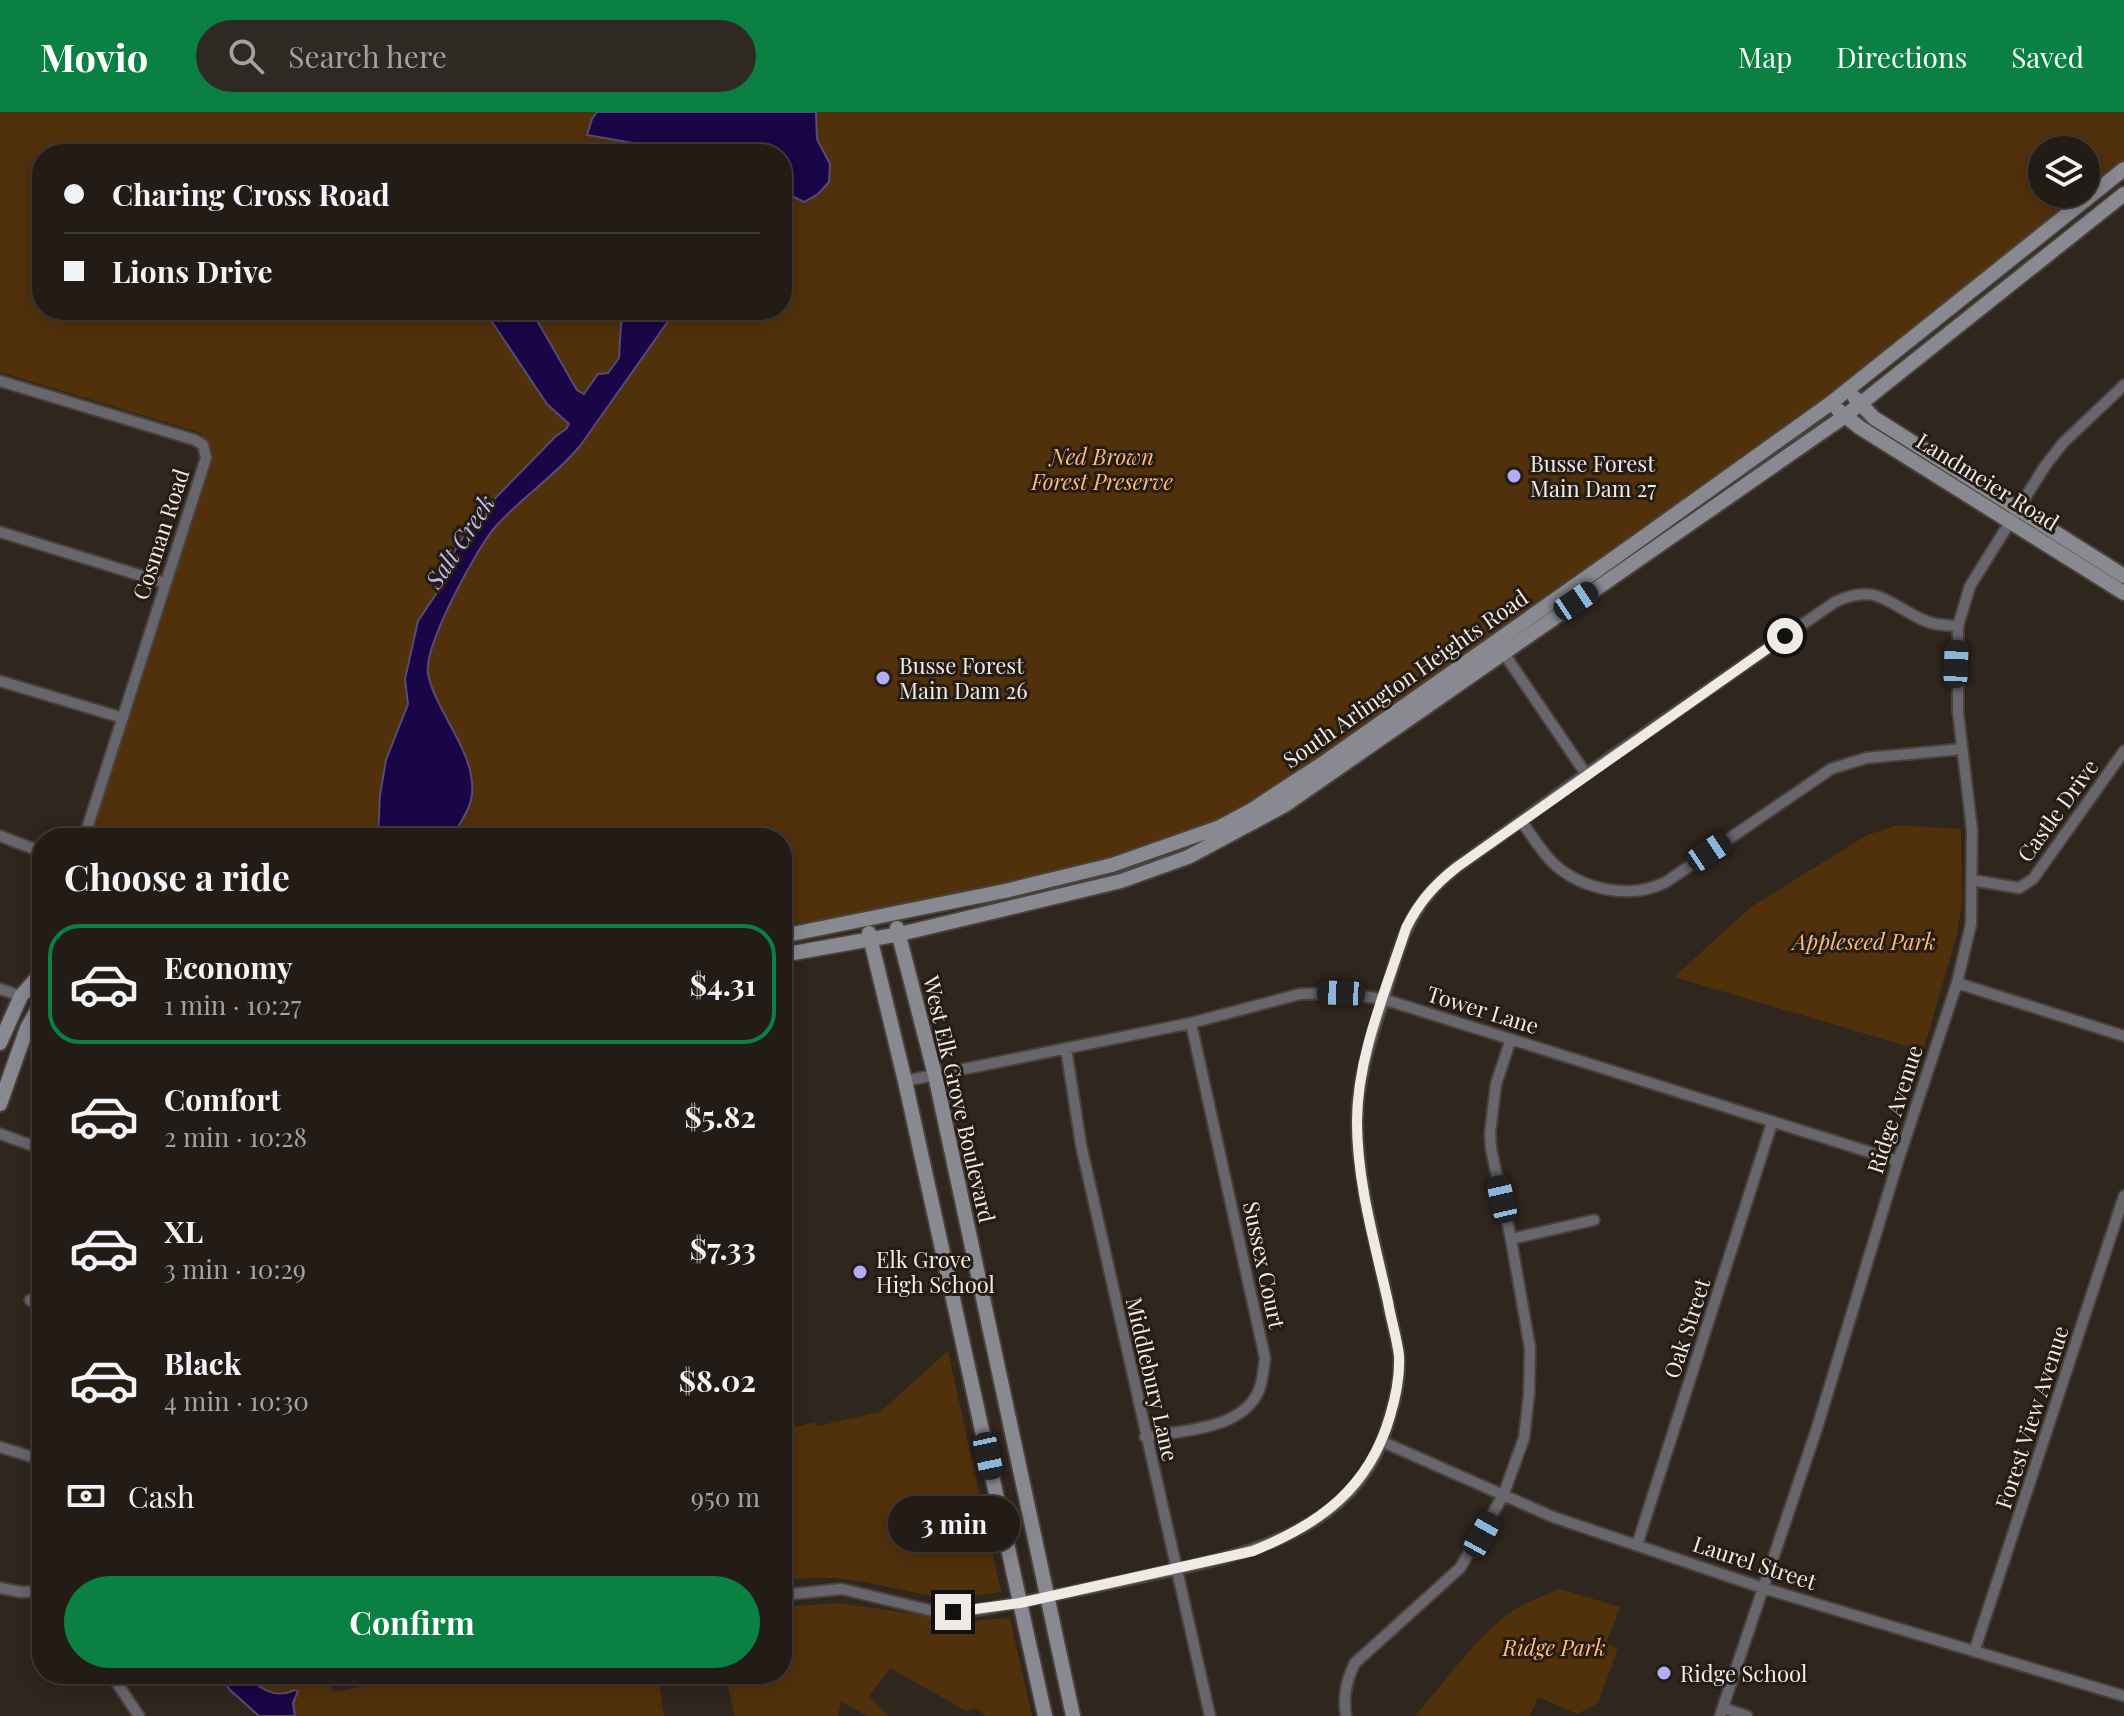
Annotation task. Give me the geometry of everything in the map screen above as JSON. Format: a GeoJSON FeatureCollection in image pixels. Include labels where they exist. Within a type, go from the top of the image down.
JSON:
{"type":"FeatureCollection","features":[{"type":"Feature","properties":{"kind":"main road","name":"South Arlington Heights Road"},"geometry":{"type":"LineString","coordinates":[[792,934],[1005,891],[1112,865],[1220,827],[1250,811],[1325,762],[1831,403],[2124,169]]}},
{"type":"Feature","properties":{"kind":"main road","name":"South Arlington Heights Road"},"geometry":{"type":"LineString","coordinates":[[792,953],[900,934],[1121,881],[1188,857],[1285,805],[1845,416],[2124,194]]}},
{"type":"Feature","properties":{"kind":"main road","name":"Landmeier Road"},"geometry":{"type":"LineString","coordinates":[[1849,389],[1874,418],[2013,515],[2124,587]]}},
{"type":"Feature","properties":{"kind":"main road","name":"Landmeier Road"},"geometry":{"type":"LineString","coordinates":[[1831,403],[1845,416],[2013,515]]}},
{"type":"Feature","properties":{"kind":"main road","name":"West Elk Grove Boulevard"},"geometry":{"type":"LineString","coordinates":[[893,915],[935,1075],[1045,1598],[1073,1716]]}},
{"type":"Feature","properties":{"kind":"main road"},"geometry":{"type":"LineString","coordinates":[[866,921],[905,1081],[1045,1716]]}},
{"type":"Feature","properties":{"kind":"main road"},"geometry":{"type":"LineString","coordinates":[[0,1043],[21,996],[32,983]]}},
{"type":"Feature","properties":{"kind":"main road"},"geometry":{"type":"LineString","coordinates":[[0,1104],[32,1019]]}},
{"type":"Feature","properties":{"kind":"street","name":"Cosman Road"},"geometry":{"type":"LineString","coordinates":[[0,381],[195,440],[203,445],[206,458],[87,828]]}},
{"type":"Feature","properties":{"kind":"street","name":"Ridge Avenue"},"geometry":{"type":"LineString","coordinates":[[1721,1712],[1817,1428],[1898,1161],[1957,983],[1971,924],[1972,830],[1956,664],[1958,626],[1970,586],[2054,453],[2124,385]]}},
{"type":"Feature","properties":{"kind":"street"},"geometry":{"type":"LineString","coordinates":[[0,532],[165,583]]}},
{"type":"Feature","properties":{"kind":"street"},"geometry":{"type":"LineString","coordinates":[[792,1594],[842,1589],[913,1607],[953,1612],[1020,1603],[1253,1551],[1323,1515],[1355,1485],[1383,1442],[1398,1390],[1399,1356],[1361,1172],[1357,1123],[1362,1071],[1406,928],[1422,900],[1436,883],[1457,867],[1835,602],[1851,595],[1879,595],[1931,623],[1958,626]]}},
{"type":"Feature","properties":{"kind":"street"},"geometry":{"type":"LineString","coordinates":[[1503,652],[1586,774]]}},
{"type":"Feature","properties":{"kind":"street"},"geometry":{"type":"LineString","coordinates":[[0,681],[123,718]]}},
{"type":"Feature","properties":{"kind":"street"},"geometry":{"type":"LineString","coordinates":[[1522,822],[1546,855],[1567,874],[1614,891],[1641,892],[1666,882],[1831,769],[1866,758],[1962,749]]}},
{"type":"Feature","properties":{"kind":"street","name":"Castle Drive"},"geometry":{"type":"LineString","coordinates":[[1972,880],[2019,888],[2033,879],[2124,751]]}},
{"type":"Feature","properties":{"kind":"street"},"geometry":{"type":"LineString","coordinates":[[0,836],[32,848]]}},
{"type":"Feature","properties":{"kind":"street"},"geometry":{"type":"LineString","coordinates":[[1957,983],[2124,1036]]}},
{"type":"Feature","properties":{"kind":"street"},"geometry":{"type":"LineString","coordinates":[[0,989],[21,996]]}},
{"type":"Feature","properties":{"kind":"street","name":"Tower Lane"},"geometry":{"type":"LineString","coordinates":[[905,1081],[1191,1023],[1300,994],[1341,993],[1383,999],[1898,1161]]}},
{"type":"Feature","properties":{"kind":"street","name":"Sussex Court"},"geometry":{"type":"LineString","coordinates":[[1145,1437],[1226,1421],[1247,1408],[1261,1386],[1265,1358],[1191,1023]]}},
{"type":"Feature","properties":{"kind":"street"},"geometry":{"type":"LineString","coordinates":[[1346,1716],[1345,1689],[1355,1663],[1460,1568],[1503,1496],[1524,1438],[1530,1348],[1490,1133],[1496,1084],[1511,1039]]}},
{"type":"Feature","properties":{"kind":"street","name":"Middlebury Lane"},"geometry":{"type":"LineString","coordinates":[[1066,1048],[1081,1145],[1210,1716]]}},
{"type":"Feature","properties":{"kind":"street","name":"Oak Street"},"geometry":{"type":"LineString","coordinates":[[1637,1545],[1772,1123]]}},
{"type":"Feature","properties":{"kind":"street"},"geometry":{"type":"LineString","coordinates":[[0,1134],[32,1145]]}},
{"type":"Feature","properties":{"kind":"street","name":"Forest View Avenue"},"geometry":{"type":"LineString","coordinates":[[1975,1649],[2124,1196]]}},
{"type":"Feature","properties":{"kind":"street"},"geometry":{"type":"LineString","coordinates":[[1511,1239],[1594,1220]]}},
{"type":"Feature","properties":{"kind":"street","name":"Laurel Street"},"geometry":{"type":"LineString","coordinates":[[1383,1442],[1553,1517],[1763,1588],[2124,1696]]}},
{"type":"Feature","properties":{"kind":"street"},"geometry":{"type":"LineString","coordinates":[[0,1447],[32,1457]]}},
{"type":"Feature","properties":{"kind":"street"},"geometry":{"type":"LineString","coordinates":[[0,1588],[32,1591]]}},
{"type":"Feature","properties":{"kind":"street"},"geometry":{"type":"LineString","coordinates":[[118,1684],[139,1716]]}},
{"type":"Feature","properties":{"kind":"street"},"geometry":{"type":"LineString","coordinates":[[1721,1712],[1747,1716]]}},
{"type":"Feature","properties":{"kind":"green space","name":"Ned Brown Forest Preserve"},"geometry":{"type":"Polygon","coordinates":[[[0,112],[2124,112],[2124,169],[2100,188],[2100,136],[2028,136],[2028,208],[2076,208],[1938,319],[1250,811],[1165,848],[792,933],[792,828],[87,828],[210,449],[201,433],[0,372],[0,112]]]}},
{"type":"Feature","properties":{"kind":"green space","name":"Appleseed Park"},"geometry":{"type":"Polygon","coordinates":[[[1898,825],[1961,829],[1962,901],[1957,935],[1923,1051],[1674,977],[1751,907],[1867,835],[1898,825]]]}},
{"type":"Feature","properties":{"kind":"green space"},"geometry":{"type":"Polygon","coordinates":[[[948,1351],[1001,1592],[946,1598],[846,1579],[792,1580],[792,1428],[815,1422],[817,1426],[880,1412],[948,1351]]]}},
{"type":"Feature","properties":{"kind":"green space","name":"Ridge Park"},"geometry":{"type":"Polygon","coordinates":[[[1560,1589],[1620,1607],[1606,1644],[1618,1649],[1598,1703],[1577,1714],[1538,1697],[1530,1716],[1415,1716],[1475,1645],[1501,1620],[1525,1604],[1560,1589]]]}},
{"type":"Feature","properties":{"kind":"green space"},"geometry":{"type":"Polygon","coordinates":[[[838,1603],[968,1621],[1010,1618],[1032,1716],[986,1716],[976,1708],[966,1711],[890,1668],[869,1696],[888,1716],[867,1716],[841,1701],[838,1716],[735,1716],[727,1684],[792,1684],[792,1606],[838,1603]]]}},
{"type":"Feature","properties":{"kind":"green space"},"geometry":{"type":"Polygon","coordinates":[[[256,1684],[329,1684],[334,1692],[371,1684],[659,1684],[664,1716],[295,1716],[293,1702],[297,1694],[262,1690],[256,1684]]]}},
{"type":"Feature","properties":{"kind":"shaded area"},"geometry":{"type":"Polygon","coordinates":[[[597,112],[816,112],[817,139],[830,164],[829,182],[818,194],[804,202],[792,196],[792,144],[639,144],[587,135],[597,112]]]}},
{"type":"Feature","properties":{"kind":"shaded area"},"geometry":{"type":"Polygon","coordinates":[[[491,320],[537,320],[577,390],[584,394],[598,374],[608,373],[619,358],[623,320],[669,320],[580,446],[506,515],[487,537],[442,621],[428,674],[432,689],[462,748],[472,778],[471,800],[458,828],[378,828],[386,760],[408,704],[405,679],[418,621],[438,591],[453,554],[473,521],[569,424],[547,404],[491,320]]]}},
{"type":"Feature","properties":{"kind":"shaded area"},"geometry":{"type":"Polygon","coordinates":[[[226,1684],[256,1684],[275,1693],[298,1691],[293,1703],[295,1716],[259,1716],[226,1684]]]}},
{"type":"Feature","properties":{"kind":"place","name":"Busse Forest Main Dam 27"},"geometry":{"type":"Point","coordinates":[1514,476]}},
{"type":"Feature","properties":{"kind":"place","name":"Busse Forest Main Dam 26"},"geometry":{"type":"Point","coordinates":[883,678]}},
{"type":"Feature","properties":{"kind":"place","name":"Elk Grove High School"},"geometry":{"type":"Point","coordinates":[860,1272]}},
{"type":"Feature","properties":{"kind":"place","name":"Ridge School"},"geometry":{"type":"Point","coordinates":[1664,1673]}},
{"type":"Feature","properties":{"kind":"route"},"geometry":{"type":"LineString","coordinates":[[953,1612],[1020,1603],[1253,1551],[1323,1515],[1355,1485],[1383,1442],[1398,1390],[1399,1356],[1361,1172],[1358,1107],[1362,1071],[1369,1046],[1406,928],[1415,910],[1436,883],[1457,867],[1785,636]]}},
{"type":"Feature","properties":{"kind":"water label","name":"Salt Creek"},"geometry":{"type":"Point","coordinates":[459,541]}}]}
